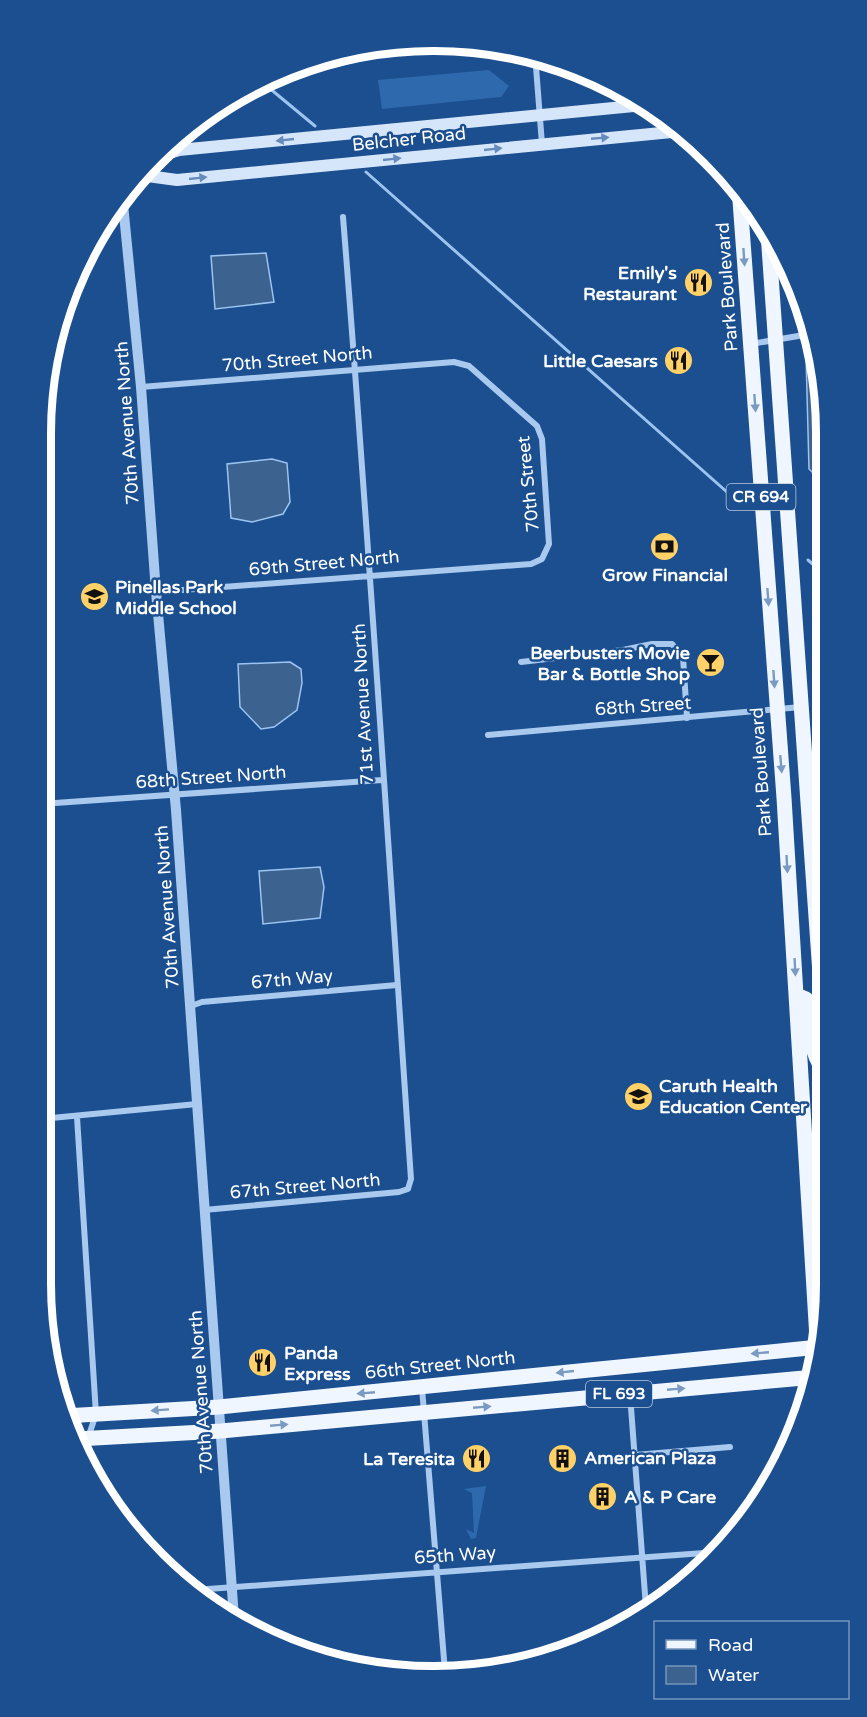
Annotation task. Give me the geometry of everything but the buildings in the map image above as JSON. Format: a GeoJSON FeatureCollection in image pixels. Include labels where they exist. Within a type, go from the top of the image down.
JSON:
{"type":"FeatureCollection","features":[{"type":"Feature","properties":{"kind":"main road","name":"Belcher Road"},"geometry":{"type":"LineString","coordinates":[[176,151],[632,106]]}},
{"type":"Feature","properties":{"kind":"main road","name":"Belcher Road"},"geometry":{"type":"LineString","coordinates":[[150,176],[177,180],[669,132]]}},
{"type":"Feature","properties":{"kind":"main road","name":"Park Boulevard"},"geometry":{"type":"LineString","coordinates":[[740,205],[796,995],[815,1304]]}},
{"type":"Feature","properties":{"kind":"main road","name":"CR 694"},"geometry":{"type":"LineString","coordinates":[[769,249],[816,919]]}},
{"type":"Feature","properties":{"kind":"main road"},"geometry":{"type":"LineString","coordinates":[[796,995],[806,999],[812,1014],[816,1057]]}},
{"type":"Feature","properties":{"kind":"main road","name":"66th Street North"},"geometry":{"type":"LineString","coordinates":[[75,1415],[219,1407],[810,1351]]}},
{"type":"Feature","properties":{"kind":"main road","name":"FL 693"},"geometry":{"type":"LineString","coordinates":[[84,1439],[221,1431],[804,1378]]}},
{"type":"Feature","properties":{"kind":"street"},"geometry":{"type":"LineString","coordinates":[[536,65],[542,144]]}},
{"type":"Feature","properties":{"kind":"street","name":"70th Avenue North"},"geometry":{"type":"LineString","coordinates":[[124,210],[141,387],[156,592],[175,795],[233,1610]]}},
{"type":"Feature","properties":{"kind":"street","name":"71st Avenue North"},"geometry":{"type":"LineString","coordinates":[[343,217],[371,574],[382,780],[411,1179],[408,1189]]}},
{"type":"Feature","properties":{"kind":"street"},"geometry":{"type":"LineString","coordinates":[[750,344],[803,335]]}},
{"type":"Feature","properties":{"kind":"street","name":"70th Street North"},"geometry":{"type":"LineString","coordinates":[[141,387],[454,362]]}},
{"type":"Feature","properties":{"kind":"street","name":"70th Street"},"geometry":{"type":"LineString","coordinates":[[454,362],[469,366],[537,426],[542,439],[549,544],[542,559],[531,564],[459,568]]}},
{"type":"Feature","properties":{"kind":"street","name":"69th Street North"},"geometry":{"type":"LineString","coordinates":[[156,592],[459,568]]}},
{"type":"Feature","properties":{"kind":"street"},"geometry":{"type":"LineString","coordinates":[[521,662],[623,650],[652,644],[672,644],[683,657],[687,718]]}},
{"type":"Feature","properties":{"kind":"street","name":"68th Street"},"geometry":{"type":"LineString","coordinates":[[488,735],[801,707]]}},
{"type":"Feature","properties":{"kind":"street","name":"68th Street North"},"geometry":{"type":"LineString","coordinates":[[51,803],[382,780]]}},
{"type":"Feature","properties":{"kind":"street"},"geometry":{"type":"LineString","coordinates":[[808,807],[816,808]]}},
{"type":"Feature","properties":{"kind":"street","name":"67th Way"},"geometry":{"type":"LineString","coordinates":[[191,1006],[202,1002],[397,985]]}},
{"type":"Feature","properties":{"kind":"street"},"geometry":{"type":"LineString","coordinates":[[51,1118],[197,1104]]}},
{"type":"Feature","properties":{"kind":"street"},"geometry":{"type":"LineString","coordinates":[[77,1117],[96,1414],[83,1437]]}},
{"type":"Feature","properties":{"kind":"street","name":"67th Street North"},"geometry":{"type":"LineString","coordinates":[[204,1210],[399,1192],[408,1189]]}},
{"type":"Feature","properties":{"kind":"street"},"geometry":{"type":"LineString","coordinates":[[422,1387],[444,1666]]}},
{"type":"Feature","properties":{"kind":"street"},"geometry":{"type":"LineString","coordinates":[[630,1393],[646,1602]]}},
{"type":"Feature","properties":{"kind":"street"},"geometry":{"type":"LineString","coordinates":[[635,1455],[730,1447]]}},
{"type":"Feature","properties":{"kind":"street","name":"65th Way"},"geometry":{"type":"LineString","coordinates":[[204,1589],[705,1553]]}},
{"type":"Feature","properties":{"kind":"shaded area"},"geometry":{"type":"Polygon","coordinates":[[[489,70],[509,86],[501,97],[382,109],[378,80],[489,70]]]}},
{"type":"Feature","properties":{"kind":"shaded area"},"geometry":{"type":"Polygon","coordinates":[[[486,1486],[476,1538],[471,1539],[466,1529],[474,1533],[472,1493],[464,1489],[486,1486]]]}},
{"type":"Feature","properties":{"kind":"water"},"geometry":{"type":"Polygon","coordinates":[[[266,253],[274,302],[215,309],[211,256],[266,253]]]}},
{"type":"Feature","properties":{"kind":"water"},"geometry":{"type":"Polygon","coordinates":[[[808,355],[809,359],[815,408],[816,476],[809,469],[806,356],[808,355]]]}},
{"type":"Feature","properties":{"kind":"water"},"geometry":{"type":"Polygon","coordinates":[[[272,459],[287,463],[290,502],[283,514],[252,522],[231,518],[227,464],[272,459]]]}},
{"type":"Feature","properties":{"kind":"water"},"geometry":{"type":"Polygon","coordinates":[[[290,662],[301,669],[302,683],[297,710],[274,727],[261,729],[240,707],[238,664],[290,662]]]}},
{"type":"Feature","properties":{"kind":"water"},"geometry":{"type":"Polygon","coordinates":[[[320,867],[324,887],[320,918],[263,924],[259,871],[320,867]]]}},
{"type":"Feature","properties":{"kind":"waterway"},"geometry":{"type":"LineString","coordinates":[[269,88],[315,126]]}},
{"type":"Feature","properties":{"kind":"waterway"},"geometry":{"type":"LineString","coordinates":[[366,172],[745,508]]}},
{"type":"Feature","properties":{"kind":"waterway"},"geometry":{"type":"LineString","coordinates":[[808,560],[816,567]]}},
{"type":"Feature","properties":{"kind":"place","name":"Emily's Restaurant"},"geometry":{"type":"Point","coordinates":[698,283]}},
{"type":"Feature","properties":{"kind":"place","name":"Little Caesars"},"geometry":{"type":"Point","coordinates":[679,361]}},
{"type":"Feature","properties":{"kind":"place","name":"Grow Financial"},"geometry":{"type":"Point","coordinates":[665,546]}},
{"type":"Feature","properties":{"kind":"place","name":"Pinellas Park Middle School"},"geometry":{"type":"Point","coordinates":[94,597]}},
{"type":"Feature","properties":{"kind":"place","name":"Beerbusters Movie Bar & Bottle Shop"},"geometry":{"type":"Point","coordinates":[711,663]}},
{"type":"Feature","properties":{"kind":"place","name":"Caruth Health Education Center"},"geometry":{"type":"Point","coordinates":[638,1096]}},
{"type":"Feature","properties":{"kind":"place","name":"Panda Express"},"geometry":{"type":"Point","coordinates":[263,1363]}},
{"type":"Feature","properties":{"kind":"place","name":"American Plaza"},"geometry":{"type":"Point","coordinates":[563,1458]}},
{"type":"Feature","properties":{"kind":"place","name":"La Teresita"},"geometry":{"type":"Point","coordinates":[476,1459]}},
{"type":"Feature","properties":{"kind":"place","name":"A & P Care"},"geometry":{"type":"Point","coordinates":[603,1497]}}]}
